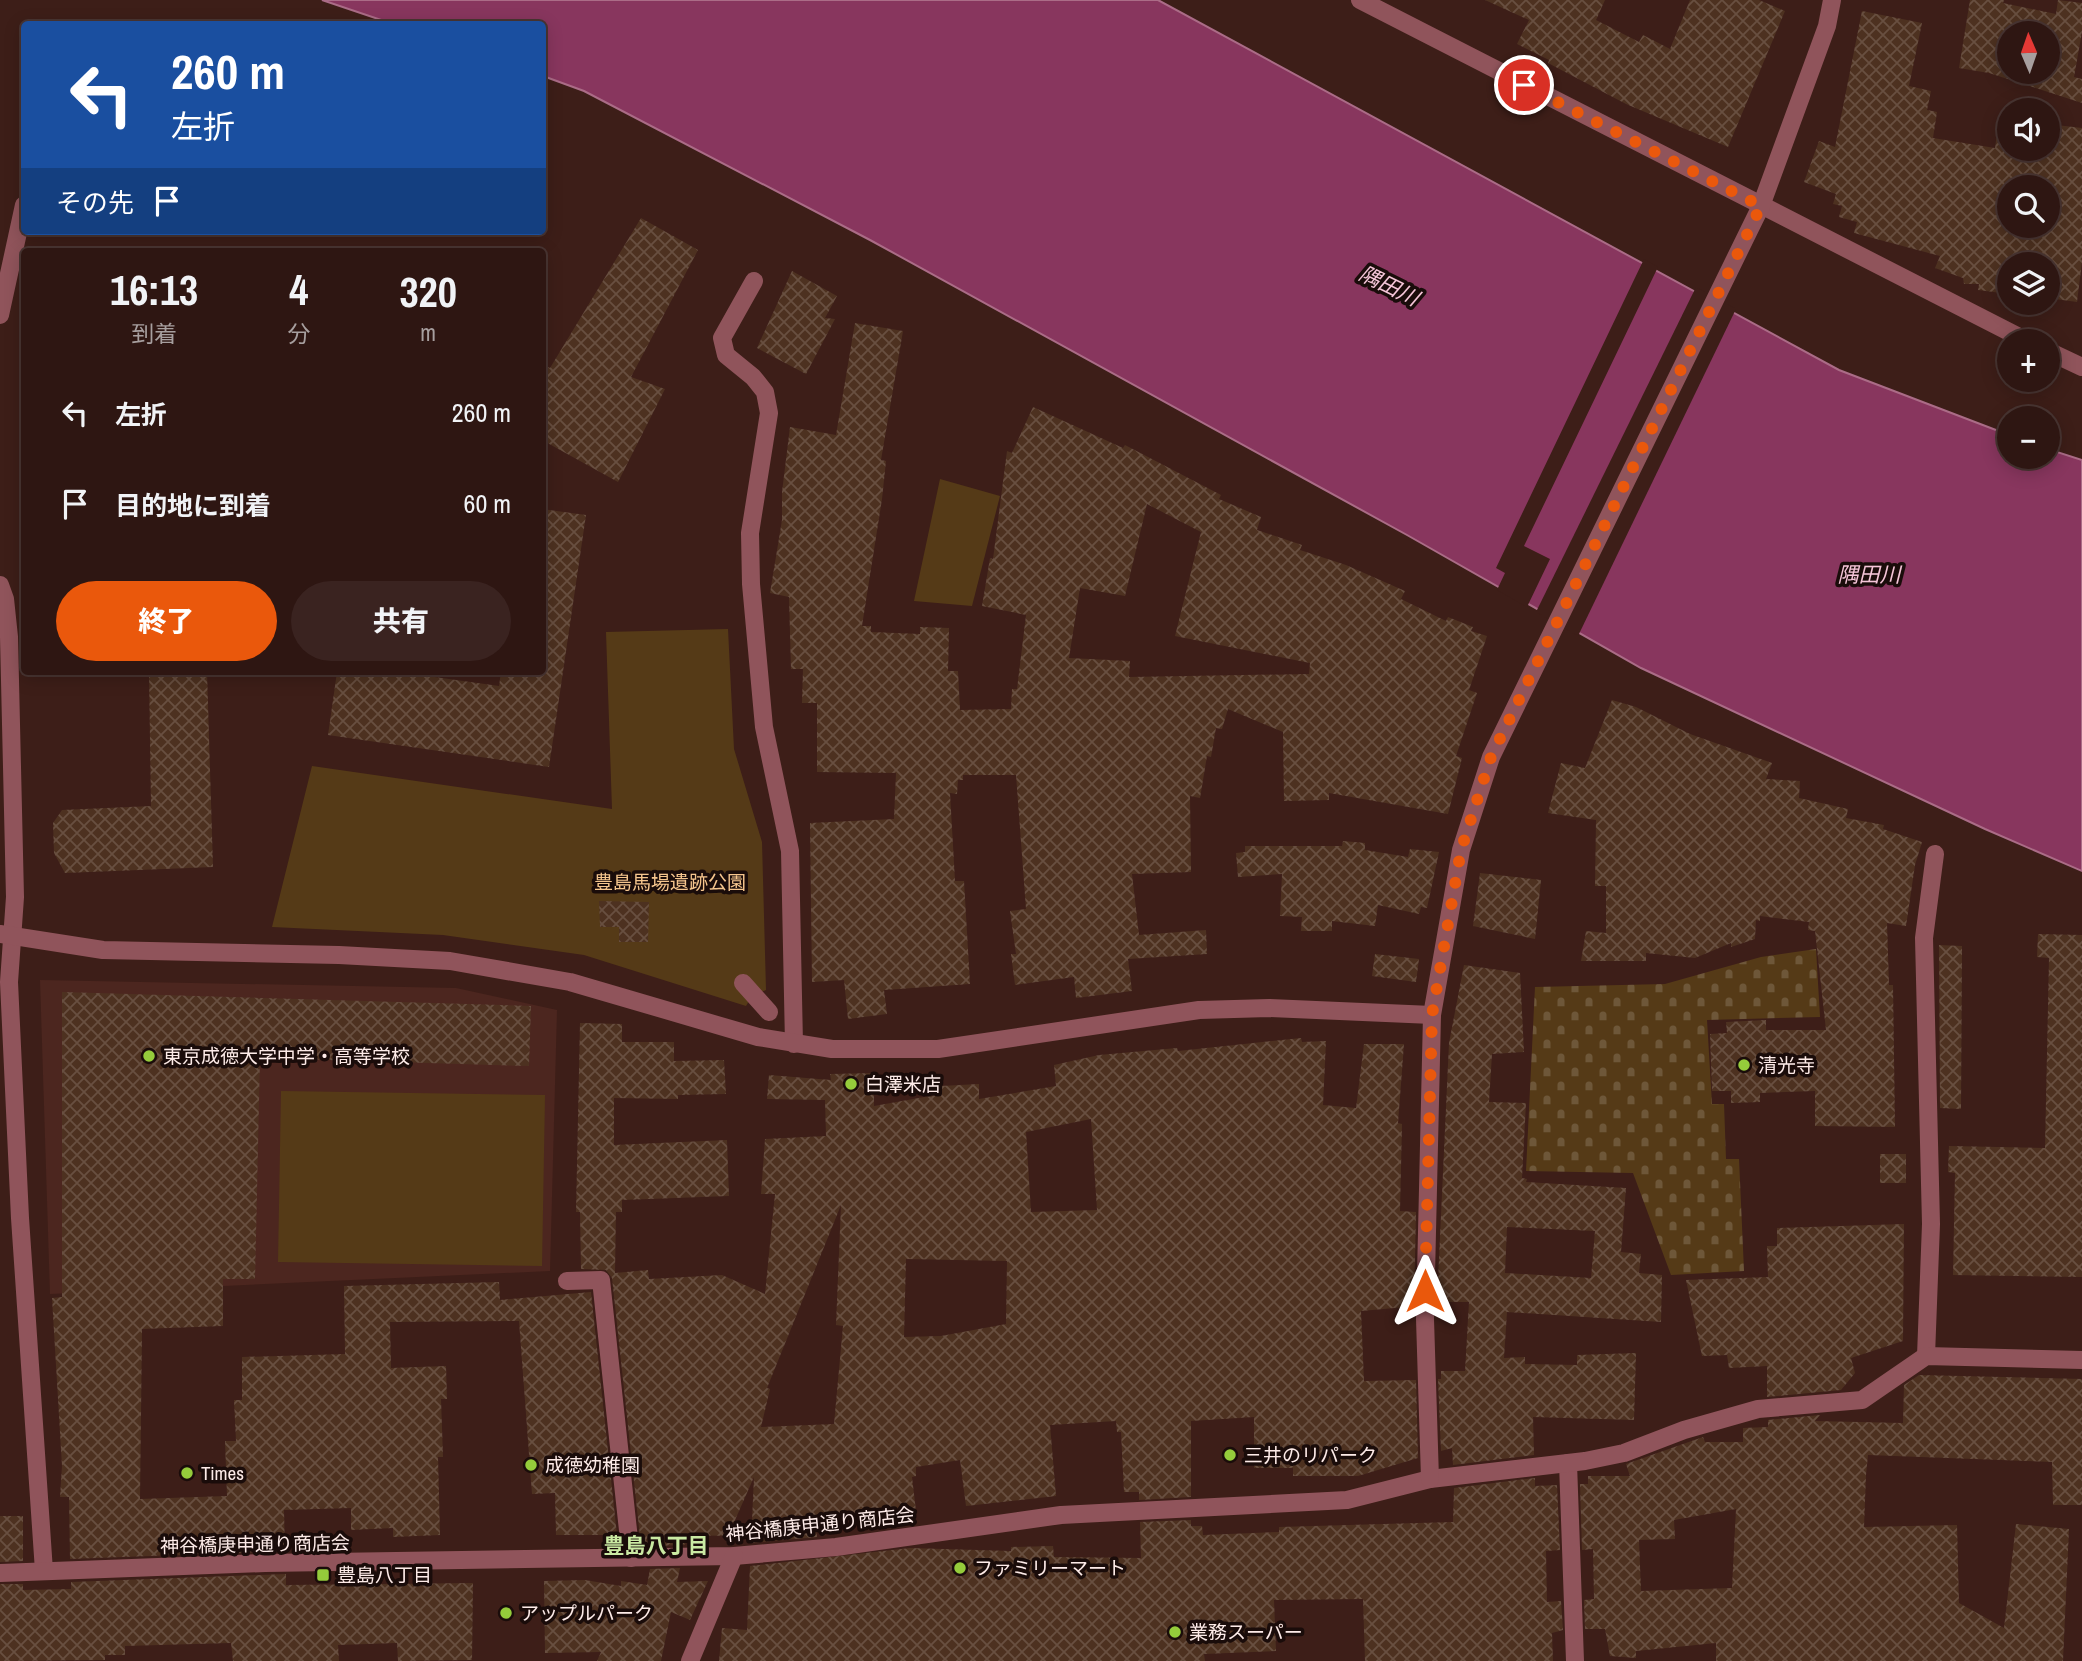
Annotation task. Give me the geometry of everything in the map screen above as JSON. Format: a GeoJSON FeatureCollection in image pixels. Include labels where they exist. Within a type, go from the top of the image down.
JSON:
{"type":"FeatureCollection","features":[{"type":"Feature","properties":{"kind":"street"},"geometry":{"type":"LineString","coordinates":[[1360,0],[2003,329]]}},
{"type":"Feature","properties":{"kind":"street"},"geometry":{"type":"LineString","coordinates":[[1430,1479],[1425,1305],[1432,1015],[1461,850],[1491,757],[1761,206],[1827,26],[1832,0]]}},
{"type":"Feature","properties":{"kind":"street"},"geometry":{"type":"LineString","coordinates":[[0,315],[21,219]]}},
{"type":"Feature","properties":{"kind":"street"},"geometry":{"type":"LineString","coordinates":[[754,281],[722,338],[726,355],[765,392],[769,413],[750,533],[751,584],[764,727],[790,851],[794,1044]]}},
{"type":"Feature","properties":{"kind":"street"},"geometry":{"type":"LineString","coordinates":[[2060,357],[2082,367]]}},
{"type":"Feature","properties":{"kind":"street"},"geometry":{"type":"LineString","coordinates":[[0,584],[5,599],[9,637],[15,897],[6,937],[13,1091],[44,1571]]}},
{"type":"Feature","properties":{"kind":"street"},"geometry":{"type":"LineString","coordinates":[[1935,854],[1924,938],[1931,1224],[1926,1356],[2082,1360]]}},
{"type":"Feature","properties":{"kind":"street"},"geometry":{"type":"LineString","coordinates":[[6,937],[103,950],[384,956],[450,961],[570,982],[732,1030],[794,1044],[832,1049],[938,1049],[1199,1010],[1269,1008],[1432,1015]]}},
{"type":"Feature","properties":{"kind":"street"},"geometry":{"type":"LineString","coordinates":[[743,982],[769,1012]]}},
{"type":"Feature","properties":{"kind":"street"},"geometry":{"type":"LineString","coordinates":[[567,1281],[601,1280],[631,1558]]}},
{"type":"Feature","properties":{"kind":"street","name":"神谷橋庚申通り商店会"},"geometry":{"type":"LineString","coordinates":[[0,1573],[734,1556],[836,1547],[1061,1515],[1347,1500],[1430,1479],[1568,1463],[1624,1453],[1684,1430],[1758,1409],[1862,1399],[1926,1356]]}},
{"type":"Feature","properties":{"kind":"street"},"geometry":{"type":"LineString","coordinates":[[1568,1463],[1575,1661]]}},
{"type":"Feature","properties":{"kind":"street"},"geometry":{"type":"LineString","coordinates":[[690,1661],[734,1556]]}},
{"type":"Feature","properties":{"kind":"shaded area"},"geometry":{"type":"Polygon","coordinates":[[[40,980],[456,988],[557,1010],[550,1271],[50,1294],[40,980]]]}},
{"type":"Feature","properties":{"kind":"green space"},"geometry":{"type":"Polygon","coordinates":[[[940,479],[1000,496],[972,606],[914,601],[940,479]]]}},
{"type":"Feature","properties":{"kind":"green space","name":"豊島馬場遺跡公園"},"geometry":{"type":"Polygon","coordinates":[[[728,629],[734,749],[762,842],[766,990],[752,996],[746,1006],[584,955],[443,935],[272,927],[312,766],[612,809],[606,632],[728,629]]]}},
{"type":"Feature","properties":{"kind":"green space"},"geometry":{"type":"Polygon","coordinates":[[[1816,949],[1820,1017],[1707,1020],[1712,1104],[1724,1104],[1726,1159],[1739,1159],[1744,1271],[1671,1275],[1633,1173],[1526,1171],[1535,987],[1665,984],[1761,957],[1816,949]]]}},
{"type":"Feature","properties":{"kind":"green space"},"geometry":{"type":"Polygon","coordinates":[[[281,1091],[545,1095],[542,1266],[278,1262],[281,1091]]]}},
{"type":"Feature","properties":{"kind":"water","name":"隅田川"},"geometry":{"type":"Polygon","coordinates":[[[322,0],[1158,0],[1839,370],[1997,430],[1997,469],[2060,469],[2060,453],[2082,460],[2082,871],[1985,829],[1641,668],[1407,535],[870,240],[584,91],[546,77],[546,21],[384,21],[322,0]]]}},
{"type":"Feature","properties":{"kind":"pier"},"geometry":{"type":"Polygon","coordinates":[[[1644,259],[1658,267],[1524,546],[1550,559],[1527,607],[1497,590],[1505,573],[1496,568],[1644,259]]]}},
{"type":"Feature","properties":{"kind":"pier"},"geometry":{"type":"Polygon","coordinates":[[[1696,287],[1736,309],[1578,636],[1536,612],[1696,287]]]}},
{"type":"Feature","properties":{"kind":"building"},"geometry":{"type":"Polygon","coordinates":[[[1485,0],[1605,0],[1596,20],[1639,42],[1643,35],[1670,49],[1690,0],[1759,0],[1785,11],[1728,147],[1626,104],[1548,63],[1549,60],[1517,44],[1529,20],[1485,0]]]}},
{"type":"Feature","properties":{"kind":"building"},"geometry":{"type":"Polygon","coordinates":[[[1970,0],[2004,0],[2003,3],[2056,14],[2058,0],[2082,3],[2082,32],[2074,77],[2082,79],[2082,103],[2023,84],[2060,84],[2060,21],[1997,21],[1997,76],[1959,68],[1970,0]]]}},
{"type":"Feature","properties":{"kind":"building"},"geometry":{"type":"Polygon","coordinates":[[[1862,11],[1922,23],[1909,86],[1931,91],[1927,110],[1937,112],[1933,138],[1995,148],[1997,133],[1997,161],[2060,161],[2060,125],[2082,128],[2082,262],[2077,302],[2060,300],[2060,252],[1997,252],[1997,292],[1978,290],[1979,284],[1964,284],[1963,278],[1935,268],[1940,256],[1854,233],[1857,222],[1839,217],[1842,206],[1833,204],[1836,194],[1804,182],[1819,141],[1835,147],[1862,11]]]}},
{"type":"Feature","properties":{"kind":"building"},"geometry":{"type":"Polygon","coordinates":[[[641,218],[698,250],[631,377],[665,389],[618,482],[546,442],[546,366],[550,368],[641,218]]]}},
{"type":"Feature","properties":{"kind":"building"},"geometry":{"type":"Polygon","coordinates":[[[792,271],[837,296],[825,318],[835,319],[806,374],[757,348],[792,271]]]}},
{"type":"Feature","properties":{"kind":"building"},"geometry":{"type":"Polygon","coordinates":[[[855,323],[903,331],[881,460],[886,461],[882,499],[862,626],[871,626],[871,632],[920,634],[920,627],[949,628],[948,671],[958,671],[960,710],[1011,709],[1012,689],[1017,689],[1026,615],[982,606],[990,558],[993,559],[1007,451],[1012,453],[1033,407],[1123,448],[1125,445],[1221,495],[1219,499],[1261,517],[1257,530],[1302,545],[1300,550],[1346,565],[1405,591],[1401,599],[1446,621],[1448,617],[1473,627],[1471,631],[1487,636],[1469,690],[1477,693],[1456,756],[1462,758],[1448,814],[1329,793],[1329,800],[1284,801],[1283,732],[1228,709],[1222,729],[1216,728],[1211,757],[1207,756],[1200,798],[1190,796],[1191,872],[1132,874],[1139,935],[1206,930],[1207,954],[1128,959],[1132,991],[1076,998],[1074,977],[1015,985],[1011,954],[1016,954],[1010,911],[1026,909],[1016,775],[963,775],[963,780],[958,780],[957,794],[950,793],[955,881],[964,881],[970,984],[884,990],[887,1014],[848,1019],[844,980],[812,982],[810,823],[894,819],[896,773],[817,772],[817,703],[802,703],[803,669],[791,669],[789,597],[770,593],[782,520],[782,492],[790,427],[836,435],[855,323]],[[1147,504],[1125,596],[1080,588],[1069,658],[1130,661],[1129,677],[1309,674],[1310,663],[1175,636],[1201,532],[1147,504]]]}},
{"type":"Feature","properties":{"kind":"building"},"geometry":{"type":"Polygon","coordinates":[[[546,510],[586,515],[549,767],[328,735],[337,675],[420,675],[499,686],[501,675],[546,675],[546,510]]]}},
{"type":"Feature","properties":{"kind":"building"},"geometry":{"type":"Polygon","coordinates":[[[149,675],[207,675],[213,867],[65,873],[54,853],[53,823],[62,810],[151,806],[149,675]]]}},
{"type":"Feature","properties":{"kind":"building"},"geometry":{"type":"Polygon","coordinates":[[[1612,700],[1636,707],[1690,734],[1772,763],[1766,779],[1800,781],[1799,798],[1848,809],[1846,818],[1884,825],[1883,829],[1922,842],[1915,865],[1906,926],[1887,923],[1889,985],[1893,985],[1895,1127],[1815,1126],[1815,1091],[1760,1093],[1760,1102],[1731,1103],[1731,1091],[1712,1091],[1710,1034],[1727,1033],[1726,1022],[1766,1020],[1766,1030],[1826,1030],[1815,931],[1808,930],[1809,922],[1760,916],[1760,921],[1756,920],[1755,939],[1731,947],[1731,943],[1695,958],[1646,953],[1646,961],[1581,961],[1586,931],[1606,933],[1606,886],[1595,886],[1596,820],[1548,813],[1561,763],[1585,768],[1612,700]]]}},
{"type":"Feature","properties":{"kind":"building"},"geometry":{"type":"Polygon","coordinates":[[[1343,841],[1365,843],[1365,850],[1408,857],[1410,849],[1439,852],[1427,908],[1421,907],[1419,914],[1378,905],[1375,926],[1332,921],[1332,931],[1301,931],[1302,917],[1280,916],[1282,874],[1238,877],[1236,853],[1245,852],[1245,846],[1342,846],[1343,841]]]}},
{"type":"Feature","properties":{"kind":"building"},"geometry":{"type":"Polygon","coordinates":[[[1480,873],[1541,880],[1535,939],[1473,926],[1480,873]]]}},
{"type":"Feature","properties":{"kind":"building"},"geometry":{"type":"Polygon","coordinates":[[[599,901],[649,902],[648,942],[619,942],[619,927],[600,927],[599,901]]]}},
{"type":"Feature","properties":{"kind":"building"},"geometry":{"type":"Polygon","coordinates":[[[2038,934],[2082,935],[2082,1277],[1953,1275],[1955,1173],[1948,1172],[1949,1146],[2045,1148],[2049,958],[2037,957],[2038,934]]]}},
{"type":"Feature","properties":{"kind":"building"},"geometry":{"type":"Polygon","coordinates":[[[1939,945],[1962,946],[1961,1109],[1940,1108],[1939,945]]]}},
{"type":"Feature","properties":{"kind":"building"},"geometry":{"type":"Polygon","coordinates":[[[1375,954],[1419,959],[1416,982],[1372,976],[1375,954]]]}},
{"type":"Feature","properties":{"kind":"building"},"geometry":{"type":"Polygon","coordinates":[[[1464,965],[1520,973],[1524,1052],[1492,1054],[1489,1102],[1526,1103],[1522,1178],[1527,1179],[1526,1182],[1626,1188],[1621,1252],[1641,1254],[1639,1273],[1662,1275],[1661,1322],[1507,1312],[1504,1358],[1525,1357],[1525,1364],[1577,1365],[1577,1355],[1636,1353],[1634,1420],[1533,1417],[1534,1455],[1453,1465],[1452,1448],[1441,1451],[1438,1379],[1441,1379],[1441,1371],[1465,1371],[1469,1302],[1437,1302],[1449,1043],[1464,965]],[[1507,1227],[1505,1273],[1591,1278],[1595,1231],[1507,1227]]]}},
{"type":"Feature","properties":{"kind":"building"},"geometry":{"type":"Polygon","coordinates":[[[62,992],[531,1006],[529,1066],[260,1058],[255,1279],[223,1279],[223,1326],[142,1329],[140,1499],[227,1496],[225,1441],[236,1441],[234,1400],[242,1400],[242,1357],[345,1354],[344,1286],[499,1282],[500,1300],[591,1292],[617,1535],[556,1535],[555,1493],[532,1494],[519,1321],[390,1322],[391,1368],[446,1366],[447,1399],[441,1399],[443,1457],[438,1457],[440,1535],[393,1537],[393,1528],[351,1530],[351,1508],[284,1510],[285,1551],[70,1559],[69,1497],[60,1497],[62,1466],[52,1298],[62,1297],[62,992]]]}},
{"type":"Feature","properties":{"kind":"building"},"geometry":{"type":"Polygon","coordinates":[[[580,1023],[622,1024],[622,1042],[674,1042],[674,1061],[724,1060],[726,1094],[678,1095],[678,1099],[614,1098],[614,1145],[727,1140],[729,1196],[622,1200],[622,1212],[616,1212],[615,1273],[648,1270],[649,1279],[722,1275],[765,1294],[775,1194],[761,1194],[765,1139],[826,1136],[825,1100],[767,1099],[769,1075],[831,1080],[830,1074],[874,1073],[874,1106],[941,1094],[940,1086],[979,1084],[979,1099],[1056,1086],[1054,1065],[1099,1055],[1177,1048],[1178,1051],[1301,1038],[1302,1042],[1326,1041],[1323,1105],[1356,1108],[1364,1044],[1404,1044],[1398,1123],[1402,1124],[1400,1211],[1416,1212],[1414,1303],[1406,1303],[1406,1307],[1361,1311],[1364,1381],[1416,1380],[1418,1458],[1358,1476],[1293,1476],[1293,1468],[1254,1468],[1254,1417],[1191,1421],[1191,1497],[1139,1500],[1139,1492],[1124,1492],[1121,1432],[1117,1432],[1116,1421],[1050,1425],[1056,1496],[966,1506],[960,1460],[916,1467],[916,1476],[912,1477],[916,1511],[816,1522],[817,1537],[751,1543],[754,1477],[728,1536],[687,1535],[685,1545],[649,1546],[640,1537],[612,1278],[606,1270],[581,1269],[580,1212],[576,1212],[580,1023]],[[1091,1119],[1026,1132],[1031,1212],[1097,1210],[1091,1119]],[[841,1205],[767,1388],[770,1389],[761,1427],[834,1424],[843,1326],[836,1325],[841,1205]],[[906,1259],[904,1337],[941,1336],[1006,1324],[1007,1261],[906,1259]]]}},
{"type":"Feature","properties":{"kind":"building"},"geometry":{"type":"Polygon","coordinates":[[[1880,1154],[1906,1154],[1906,1183],[1880,1183],[1880,1154]]]}},
{"type":"Feature","properties":{"kind":"building"},"geometry":{"type":"Polygon","coordinates":[[[1904,1224],[1903,1341],[1851,1358],[1855,1373],[1841,1390],[1767,1397],[1767,1366],[1729,1368],[1727,1355],[1702,1356],[1686,1280],[1768,1277],[1767,1246],[1777,1246],[1777,1228],[1904,1224]]]}},
{"type":"Feature","properties":{"kind":"building"},"geometry":{"type":"Polygon","coordinates":[[[1919,1375],[2082,1379],[2082,1505],[2053,1505],[2052,1462],[1868,1455],[1866,1475],[1864,1527],[1957,1525],[1959,1603],[2004,1628],[2016,1524],[2069,1529],[2063,1661],[1716,1661],[1716,1643],[1636,1651],[1636,1658],[1610,1656],[1605,1629],[1585,1629],[1584,1600],[1594,1599],[1593,1549],[1582,1550],[1580,1484],[1588,1484],[1588,1476],[1630,1476],[1626,1464],[1703,1437],[1705,1442],[1743,1442],[1743,1428],[1768,1427],[1768,1420],[1820,1415],[1815,1421],[1903,1423],[1904,1385],[1919,1375]],[[1736,1509],[1674,1520],[1675,1539],[1639,1540],[1641,1591],[1732,1588],[1736,1509]]]}},
{"type":"Feature","properties":{"kind":"building"},"geometry":{"type":"Polygon","coordinates":[[[1535,1478],[1535,1486],[1557,1485],[1560,1550],[1546,1551],[1547,1602],[1561,1601],[1563,1630],[1552,1633],[1553,1661],[1365,1661],[1363,1599],[1274,1600],[1276,1651],[1204,1654],[1205,1661],[719,1661],[722,1628],[747,1630],[750,1566],[910,1548],[1011,1551],[1011,1547],[1053,1546],[1054,1557],[1141,1558],[1140,1522],[1191,1520],[1191,1526],[1202,1526],[1203,1535],[1279,1532],[1279,1527],[1453,1522],[1454,1488],[1535,1478]]]}},
{"type":"Feature","properties":{"kind":"building"},"geometry":{"type":"Polygon","coordinates":[[[0,1516],[23,1516],[23,1561],[0,1562],[0,1516]]]}},
{"type":"Feature","properties":{"kind":"building"},"geometry":{"type":"Polygon","coordinates":[[[680,1568],[677,1582],[708,1581],[690,1620],[671,1612],[661,1661],[597,1661],[601,1652],[545,1653],[544,1581],[585,1580],[621,1586],[621,1581],[647,1585],[650,1569],[680,1568]]]}},
{"type":"Feature","properties":{"kind":"building"},"geometry":{"type":"Polygon","coordinates":[[[286,1574],[286,1585],[473,1583],[472,1660],[398,1661],[397,1643],[338,1645],[339,1661],[233,1661],[231,1643],[125,1646],[125,1655],[105,1655],[105,1660],[0,1661],[0,1584],[23,1584],[23,1590],[71,1589],[71,1582],[286,1574]]]}},
{"type":"Feature","properties":{"kind":"place","name":"東京成徳大学中学・高等学校"},"geometry":{"type":"Point","coordinates":[149,1056]}},
{"type":"Feature","properties":{"kind":"place","name":"清光寺"},"geometry":{"type":"Point","coordinates":[1744,1065]}},
{"type":"Feature","properties":{"kind":"place","name":"白澤米店"},"geometry":{"type":"Point","coordinates":[851,1084]}},
{"type":"Feature","properties":{"kind":"place","name":"三井のリパーク"},"geometry":{"type":"Point","coordinates":[1230,1455]}},
{"type":"Feature","properties":{"kind":"place","name":"成徳幼稚園"},"geometry":{"type":"Point","coordinates":[531,1465]}},
{"type":"Feature","properties":{"kind":"place","name":"Times"},"geometry":{"type":"Point","coordinates":[187,1473]}},
{"type":"Feature","properties":{"kind":"place","name":"ファミリーマート"},"geometry":{"type":"Point","coordinates":[960,1568]}},
{"type":"Feature","properties":{"kind":"place","name":"豊島八丁目"},"geometry":{"type":"Point","coordinates":[323,1575]}},
{"type":"Feature","properties":{"kind":"place","name":"アップルパーク"},"geometry":{"type":"Point","coordinates":[506,1613]}},
{"type":"Feature","properties":{"kind":"place","name":"業務スーパー"},"geometry":{"type":"Point","coordinates":[1175,1632]}},
{"type":"Feature","properties":{"kind":"district","name":"豊島八丁目"},"geometry":{"type":"Point","coordinates":[656,1546]}},
{"type":"Feature","properties":{"kind":"route"},"geometry":{"type":"LineString","coordinates":[[1425,1291],[1432,1015],[1440,983],[1449,905],[1461,850],[1491,757],[1761,206],[1524,85]]}}]}
